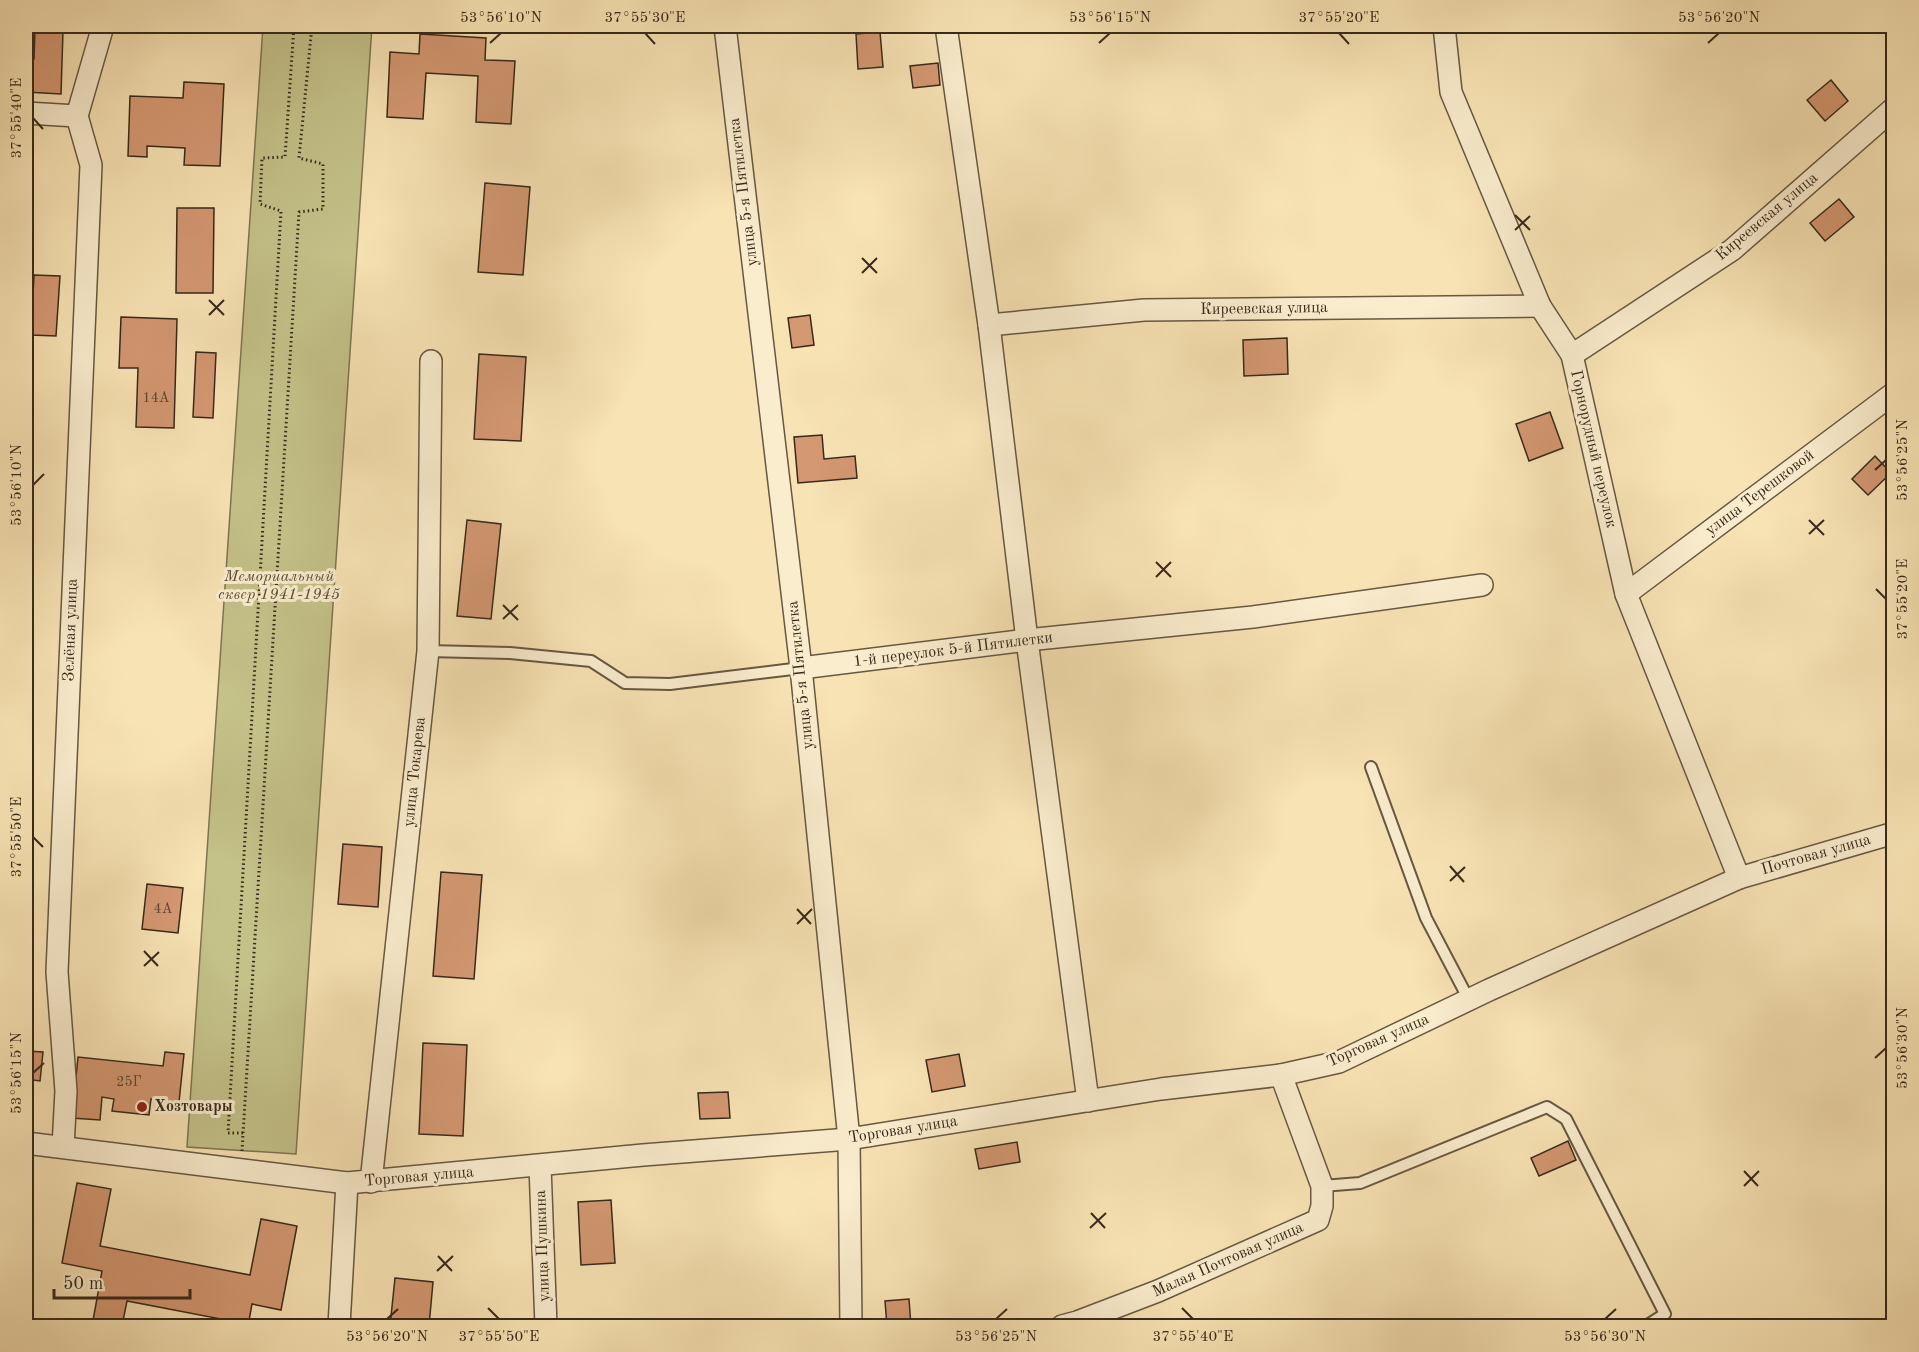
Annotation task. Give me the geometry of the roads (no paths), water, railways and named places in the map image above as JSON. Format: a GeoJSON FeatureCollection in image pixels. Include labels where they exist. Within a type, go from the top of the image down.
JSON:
{"type":"FeatureCollection","features":[{"type":"Feature","properties":{"kind":"street"},"geometry":{"type":"LineString","coordinates":[[26,112],[77,116],[103,26]]}},
{"type":"Feature","properties":{"kind":"street","name":"улица 5-я Пятилетка"},"geometry":{"type":"LineString","coordinates":[[725,26],[801,668],[849,1139],[851,1326]]}},
{"type":"Feature","properties":{"kind":"street"},"geometry":{"type":"LineString","coordinates":[[946,26],[989,325],[1027,640],[1088,1101]]}},
{"type":"Feature","properties":{"kind":"street","name":"Горнорудный переулок"},"geometry":{"type":"LineString","coordinates":[[1444,26],[1451,92],[1540,306],[1572,355],[1626,594],[1739,878]]}},
{"type":"Feature","properties":{"kind":"street","name":"Киреевская улица"},"geometry":{"type":"LineString","coordinates":[[1572,355],[1732,250],[1893,108]]}},
{"type":"Feature","properties":{"kind":"street","name":"Зелёная улица"},"geometry":{"type":"LineString","coordinates":[[63,1147],[66,1091],[57,972],[91,165],[77,116]]}},
{"type":"Feature","properties":{"kind":"street","name":"Киреевская улица"},"geometry":{"type":"LineString","coordinates":[[989,325],[1144,310],[1540,306]]}},
{"type":"Feature","properties":{"kind":"street","name":"улица Токарева"},"geometry":{"type":"LineString","coordinates":[[371,1182],[428,651],[431,361]]}},
{"type":"Feature","properties":{"kind":"street","name":"улица Терешковой"},"geometry":{"type":"LineString","coordinates":[[1626,594],[1893,393]]}},
{"type":"Feature","properties":{"kind":"street","name":"1-й переулок 5-й Пятилетки"},"geometry":{"type":"LineString","coordinates":[[801,668],[1027,640],[1253,617],[1482,585]]}},
{"type":"Feature","properties":{"kind":"street","name":"Почтовая улица"},"geometry":{"type":"LineString","coordinates":[[1739,878],[1891,836]]}},
{"type":"Feature","properties":{"kind":"street","name":"Торговая улица"},"geometry":{"type":"LineString","coordinates":[[26,1143],[347,1183],[371,1182],[643,1155],[849,1139],[1161,1089],[1281,1075],[1339,1062],[1469,1000],[1739,878]]}},
{"type":"Feature","properties":{"kind":"street","name":"Малая Почтовая улица"},"geometry":{"type":"LineString","coordinates":[[1062,1326],[1077,1323],[1158,1291],[1318,1220],[1322,1206],[1322,1186],[1281,1075]]}},
{"type":"Feature","properties":{"kind":"street","name":"улица Пушкина"},"geometry":{"type":"LineString","coordinates":[[540,1166],[546,1326]]}},
{"type":"Feature","properties":{"kind":"street"},"geometry":{"type":"LineString","coordinates":[[339,1326],[347,1183]]}},
{"type":"Feature","properties":{"kind":"lane","name":"1-й переулок 5-й Пятилетки"},"geometry":{"type":"LineString","coordinates":[[428,651],[510,653],[591,661],[625,683],[670,684],[801,668]]}},
{"type":"Feature","properties":{"kind":"lane"},"geometry":{"type":"LineString","coordinates":[[1371,767],[1426,918],[1469,1000]]}},
{"type":"Feature","properties":{"kind":"lane"},"geometry":{"type":"LineString","coordinates":[[1322,1186],[1360,1183],[1547,1107],[1566,1119],[1665,1314],[1646,1326]]}},
{"type":"Feature","properties":{"kind":"place","name":"Хозтовары"},"geometry":{"type":"Point","coordinates":[142,1107]}},
{"type":"Feature","properties":{"kind":"park label","name":"Мемориальный сквер 1941-1945"},"geometry":{"type":"Point","coordinates":[279,586]}}]}
